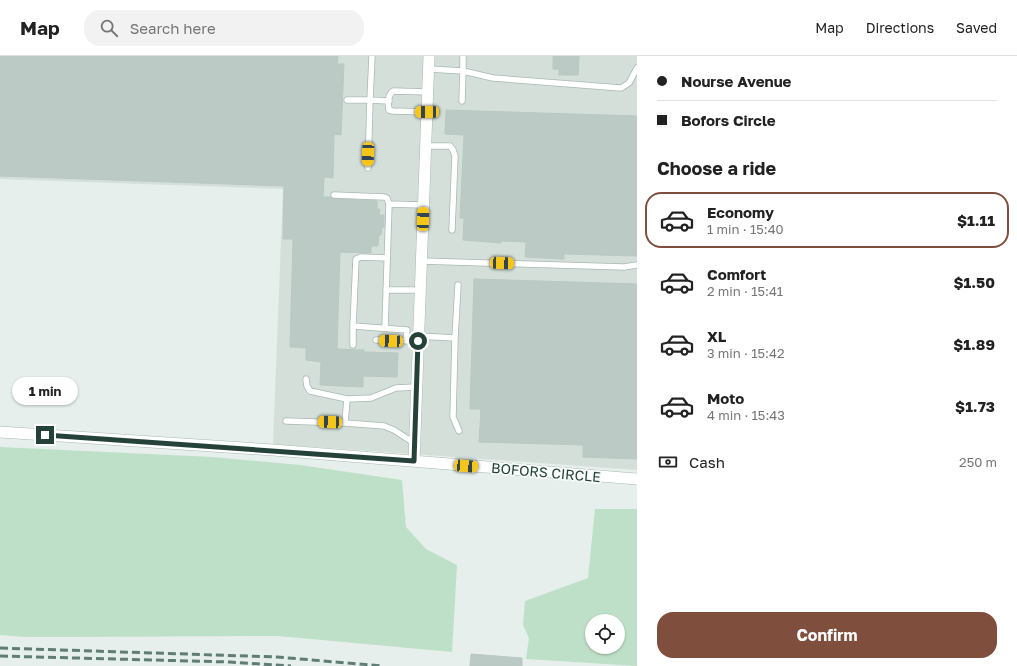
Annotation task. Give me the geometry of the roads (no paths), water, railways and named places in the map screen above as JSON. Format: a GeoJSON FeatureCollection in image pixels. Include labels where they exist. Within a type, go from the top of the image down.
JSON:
{"type":"FeatureCollection","features":[{"type":"Feature","properties":{"kind":"street"},"geometry":{"type":"LineString","coordinates":[[414,461],[429,56]]}},
{"type":"Feature","properties":{"kind":"street","name":"BOFORS CIRCLE"},"geometry":{"type":"LineString","coordinates":[[0,432],[414,461],[637,479]]}},
{"type":"Feature","properties":{"kind":"lane"},"geometry":{"type":"LineString","coordinates":[[368,168],[372,56]]}},
{"type":"Feature","properties":{"kind":"lane"},"geometry":{"type":"LineString","coordinates":[[462,101],[463,56]]}},
{"type":"Feature","properties":{"kind":"lane"},"geometry":{"type":"LineString","coordinates":[[429,69],[463,71],[493,78],[621,88],[629,83],[637,68]]}},
{"type":"Feature","properties":{"kind":"lane"},"geometry":{"type":"LineString","coordinates":[[427,112],[403,112],[389,110],[389,101],[390,93],[393,91],[428,92]]}},
{"type":"Feature","properties":{"kind":"lane"},"geometry":{"type":"LineString","coordinates":[[347,100],[389,101]]}},
{"type":"Feature","properties":{"kind":"lane"},"geometry":{"type":"LineString","coordinates":[[426,146],[450,146],[455,156],[452,230]]}},
{"type":"Feature","properties":{"kind":"lane"},"geometry":{"type":"LineString","coordinates":[[334,195],[387,198],[389,204],[385,328]]}},
{"type":"Feature","properties":{"kind":"lane"},"geometry":{"type":"LineString","coordinates":[[389,204],[423,205]]}},
{"type":"Feature","properties":{"kind":"lane"},"geometry":{"type":"LineString","coordinates":[[353,345],[356,259],[360,256],[387,258]]}},
{"type":"Feature","properties":{"kind":"lane"},"geometry":{"type":"LineString","coordinates":[[421,261],[624,267],[637,265]]}},
{"type":"Feature","properties":{"kind":"lane"},"geometry":{"type":"LineString","coordinates":[[458,285],[453,417],[459,431]]}},
{"type":"Feature","properties":{"kind":"lane"},"geometry":{"type":"LineString","coordinates":[[386,290],[420,290]]}},
{"type":"Feature","properties":{"kind":"lane"},"geometry":{"type":"LineString","coordinates":[[353,326],[407,330],[418,336],[455,338]]}},
{"type":"Feature","properties":{"kind":"lane"},"geometry":{"type":"LineString","coordinates":[[406,341],[407,330]]}},
{"type":"Feature","properties":{"kind":"lane"},"geometry":{"type":"LineString","coordinates":[[376,340],[406,341],[418,336]]}},
{"type":"Feature","properties":{"kind":"lane"},"geometry":{"type":"LineString","coordinates":[[306,379],[307,386],[310,391],[347,399],[371,398],[396,388],[416,387]]}},
{"type":"Feature","properties":{"kind":"lane"},"geometry":{"type":"LineString","coordinates":[[345,423],[347,399]]}},
{"type":"Feature","properties":{"kind":"lane"},"geometry":{"type":"LineString","coordinates":[[286,420],[384,426],[394,430],[414,444]]}},
{"type":"Feature","properties":{"kind":"railway"},"geometry":{"type":"LineString","coordinates":[[0,648],[277,657],[383,666]]}},
{"type":"Feature","properties":{"kind":"railway"},"geometry":{"type":"LineString","coordinates":[[0,656],[230,662],[291,666]]}}]}
